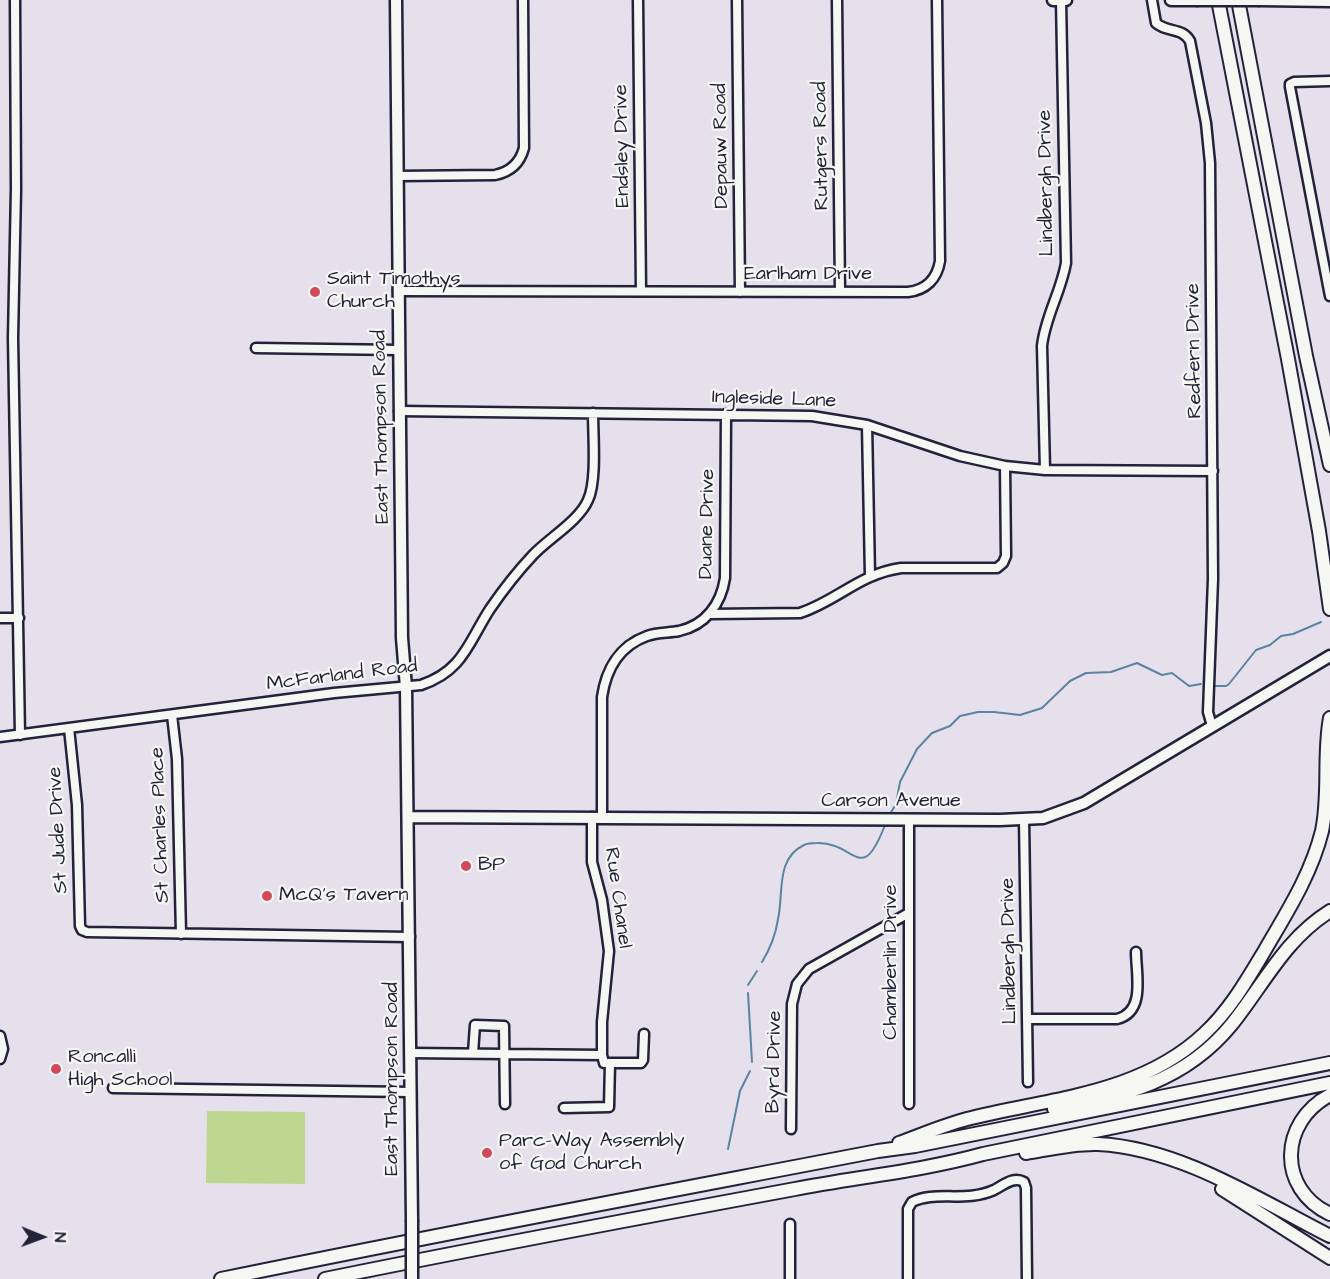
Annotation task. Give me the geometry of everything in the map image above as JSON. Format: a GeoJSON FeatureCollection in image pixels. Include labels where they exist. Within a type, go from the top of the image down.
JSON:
{"type":"FeatureCollection","features":[{"type":"Feature","properties":{"kind":"highway"},"geometry":{"type":"LineString","coordinates":[[1218,0],[1288,359],[1319,531],[1330,609]]}},
{"type":"Feature","properties":{"kind":"highway"},"geometry":{"type":"LineString","coordinates":[[1238,0],[1306,356],[1330,465]]}},
{"type":"Feature","properties":{"kind":"highway"},"geometry":{"type":"LineString","coordinates":[[878,1151],[966,1119],[1043,1104],[1127,1081],[1147,1073],[1178,1054],[1211,1027],[1242,987],[1290,906],[1311,864],[1325,814],[1330,718]]}},
{"type":"Feature","properties":{"kind":"highway"},"geometry":{"type":"LineString","coordinates":[[929,1132],[967,1127],[1118,1096],[1180,1070],[1193,1062],[1219,1039],[1298,936],[1330,910]]}},
{"type":"Feature","properties":{"kind":"highway"},"geometry":{"type":"LineString","coordinates":[[221,1279],[393,1243],[878,1151],[915,1146],[1330,1063]]}},
{"type":"Feature","properties":{"kind":"highway"},"geometry":{"type":"LineString","coordinates":[[325,1279],[471,1249],[798,1188],[954,1162],[983,1154],[1330,1083]]}},
{"type":"Feature","properties":{"kind":"highway"},"geometry":{"type":"LineString","coordinates":[[1330,1095],[1308,1111],[1298,1125],[1292,1141],[1291,1158],[1294,1175],[1304,1195],[1316,1206],[1330,1214]]}},
{"type":"Feature","properties":{"kind":"highway"},"geometry":{"type":"LineString","coordinates":[[954,1162],[984,1161],[1074,1145],[1097,1144],[1144,1150],[1178,1161],[1232,1185],[1330,1236]]}},
{"type":"Feature","properties":{"kind":"highway"},"geometry":{"type":"LineString","coordinates":[[1178,1161],[1330,1258]]}},
{"type":"Feature","properties":{"kind":"main road","name":"East Thompson Road"},"geometry":{"type":"LineString","coordinates":[[396,0],[402,638],[406,687],[410,937],[412,1279]]}},
{"type":"Feature","properties":{"kind":"main road"},"geometry":{"type":"LineString","coordinates":[[1053,0],[1066,0]]}},
{"type":"Feature","properties":{"kind":"main road"},"geometry":{"type":"LineString","coordinates":[[1171,0],[1330,1]]}},
{"type":"Feature","properties":{"kind":"main road","name":"Carson Avenue"},"geometry":{"type":"LineString","coordinates":[[408,818],[909,820],[1043,818],[1084,803],[1330,656]]}},
{"type":"Feature","properties":{"kind":"street"},"geometry":{"type":"LineString","coordinates":[[15,0],[16,189],[13,338],[20,735]]}},
{"type":"Feature","properties":{"kind":"street"},"geometry":{"type":"LineString","coordinates":[[398,176],[495,175],[505,172],[517,162],[524,148],[523,0]]}},
{"type":"Feature","properties":{"kind":"street","name":"Endsley Drive"},"geometry":{"type":"LineString","coordinates":[[638,0],[640,291]]}},
{"type":"Feature","properties":{"kind":"street","name":"Depauw Road"},"geometry":{"type":"LineString","coordinates":[[737,0],[740,292]]}},
{"type":"Feature","properties":{"kind":"street","name":"Rutgers Road"},"geometry":{"type":"LineString","coordinates":[[837,0],[840,292]]}},
{"type":"Feature","properties":{"kind":"street","name":"Earlham Drive"},"geometry":{"type":"LineString","coordinates":[[398,291],[914,291],[930,283],[939,270],[937,0]]}},
{"type":"Feature","properties":{"kind":"street","name":"Lindbergh Drive"},"geometry":{"type":"LineString","coordinates":[[1045,470],[1042,346],[1046,325],[1066,263],[1061,0]]}},
{"type":"Feature","properties":{"kind":"street","name":"Redfern Drive"},"geometry":{"type":"LineString","coordinates":[[1152,0],[1156,23],[1165,29],[1183,33],[1190,41],[1209,144],[1213,579],[1208,712],[1212,726]]}},
{"type":"Feature","properties":{"kind":"street"},"geometry":{"type":"LineString","coordinates":[[1330,81],[1294,81],[1291,82],[1290,87],[1330,296]]}},
{"type":"Feature","properties":{"kind":"street"},"geometry":{"type":"LineString","coordinates":[[256,348],[399,350]]}},
{"type":"Feature","properties":{"kind":"street","name":"Ingleside Lane"},"geometry":{"type":"LineString","coordinates":[[399,411],[812,416],[867,425],[960,456],[1005,466],[1045,470],[1212,471]]}},
{"type":"Feature","properties":{"kind":"street","name":"McFarland Road"},"geometry":{"type":"LineString","coordinates":[[0,737],[334,693],[406,687],[434,681],[454,667],[490,610],[521,568],[583,510],[592,488],[593,413]]}},
{"type":"Feature","properties":{"kind":"street","name":"Duane Drive"},"geometry":{"type":"LineString","coordinates":[[709,614],[720,599],[725,578],[726,414]]}},
{"type":"Feature","properties":{"kind":"street"},"geometry":{"type":"LineString","coordinates":[[867,425],[870,576]]}},
{"type":"Feature","properties":{"kind":"street"},"geometry":{"type":"LineString","coordinates":[[597,817],[602,697],[608,673],[619,655],[638,640],[656,634],[687,629],[709,614],[800,613],[814,608],[870,576],[901,568],[993,569],[1002,565],[1006,556],[1005,466]]}},
{"type":"Feature","properties":{"kind":"street"},"geometry":{"type":"LineString","coordinates":[[0,618],[19,618]]}},
{"type":"Feature","properties":{"kind":"street","name":"St Charles Place"},"geometry":{"type":"LineString","coordinates":[[172,715],[177,759],[181,934]]}},
{"type":"Feature","properties":{"kind":"street","name":"St Jude Drive"},"geometry":{"type":"LineString","coordinates":[[69,728],[77,805],[80,926],[82,930],[181,934]]}},
{"type":"Feature","properties":{"kind":"street","name":"Rue Chanel"},"geometry":{"type":"LineString","coordinates":[[597,817],[592,862],[602,900],[609,951],[602,1022],[602,1055]]}},
{"type":"Feature","properties":{"kind":"street","name":"Lindbergh Drive"},"geometry":{"type":"LineString","coordinates":[[1024,819],[1028,1082]]}},
{"type":"Feature","properties":{"kind":"street","name":"Chamberlin Drive"},"geometry":{"type":"LineString","coordinates":[[909,820],[907,914],[909,1104]]}},
{"type":"Feature","properties":{"kind":"street","name":"Byrd Drive"},"geometry":{"type":"LineString","coordinates":[[791,1129],[792,1004],[797,984],[809,969],[907,914]]}},
{"type":"Feature","properties":{"kind":"street"},"geometry":{"type":"LineString","coordinates":[[181,934],[410,937]]}},
{"type":"Feature","properties":{"kind":"street"},"geometry":{"type":"LineString","coordinates":[[1027,1019],[1116,1019],[1127,1015],[1136,1004],[1136,952]]}},
{"type":"Feature","properties":{"kind":"street"},"geometry":{"type":"LineString","coordinates":[[473,1053],[473,1029],[478,1024],[504,1026],[505,1104]]}},
{"type":"Feature","properties":{"kind":"street"},"geometry":{"type":"LineString","coordinates":[[410,1053],[602,1055],[604,1063],[641,1063],[644,1034]]}},
{"type":"Feature","properties":{"kind":"street"},"geometry":{"type":"LineString","coordinates":[[0,1036],[3,1049],[0,1059]]}},
{"type":"Feature","properties":{"kind":"street"},"geometry":{"type":"LineString","coordinates":[[564,1108],[609,1107],[610,1064]]}},
{"type":"Feature","properties":{"kind":"street"},"geometry":{"type":"LineString","coordinates":[[113,1088],[410,1092]]}},
{"type":"Feature","properties":{"kind":"street"},"geometry":{"type":"LineString","coordinates":[[908,1279],[908,1209],[910,1203],[925,1198],[974,1196],[1019,1180],[1024,1182],[1026,1188],[1027,1279]]}},
{"type":"Feature","properties":{"kind":"street"},"geometry":{"type":"LineString","coordinates":[[790,1224],[790,1279]]}},
{"type":"Feature","properties":{"kind":"green space"},"geometry":{"type":"Polygon","coordinates":[[[207,1111],[305,1112],[305,1184],[206,1183],[207,1111]]]}},
{"type":"Feature","properties":{"kind":"waterway"},"geometry":{"type":"LineString","coordinates":[[1215,686],[1229,684],[1256,650],[1270,645],[1281,636],[1293,634],[1321,622]]}},
{"type":"Feature","properties":{"kind":"waterway"},"geometry":{"type":"LineString","coordinates":[[890,814],[896,804],[900,782],[917,749],[932,733],[950,726],[960,716],[978,712],[1020,715],[1042,708],[1070,681],[1086,673],[1111,672],[1137,663],[1162,675],[1172,673],[1189,686],[1201,684]]}},
{"type":"Feature","properties":{"kind":"waterway"},"geometry":{"type":"LineString","coordinates":[[762,962],[776,930],[782,877],[795,851],[810,843],[830,844],[863,858],[870,854],[877,844],[885,825]]}},
{"type":"Feature","properties":{"kind":"waterway"},"geometry":{"type":"LineString","coordinates":[[748,985],[757,971]]}},
{"type":"Feature","properties":{"kind":"waterway"},"geometry":{"type":"LineString","coordinates":[[748,993],[752,1062]]}},
{"type":"Feature","properties":{"kind":"waterway"},"geometry":{"type":"LineString","coordinates":[[728,1149],[740,1091],[750,1071]]}},
{"type":"Feature","properties":{"kind":"place","name":"Saint Timothys Church"},"geometry":{"type":"Point","coordinates":[315,292]}},
{"type":"Feature","properties":{"kind":"place","name":"BP"},"geometry":{"type":"Point","coordinates":[466,866]}},
{"type":"Feature","properties":{"kind":"place","name":"McQ's Tavern"},"geometry":{"type":"Point","coordinates":[267,896]}},
{"type":"Feature","properties":{"kind":"place","name":"Roncalli High School"},"geometry":{"type":"Point","coordinates":[56,1069]}},
{"type":"Feature","properties":{"kind":"place","name":"Parc-Way Assembly of God Church"},"geometry":{"type":"Point","coordinates":[487,1153]}}]}
